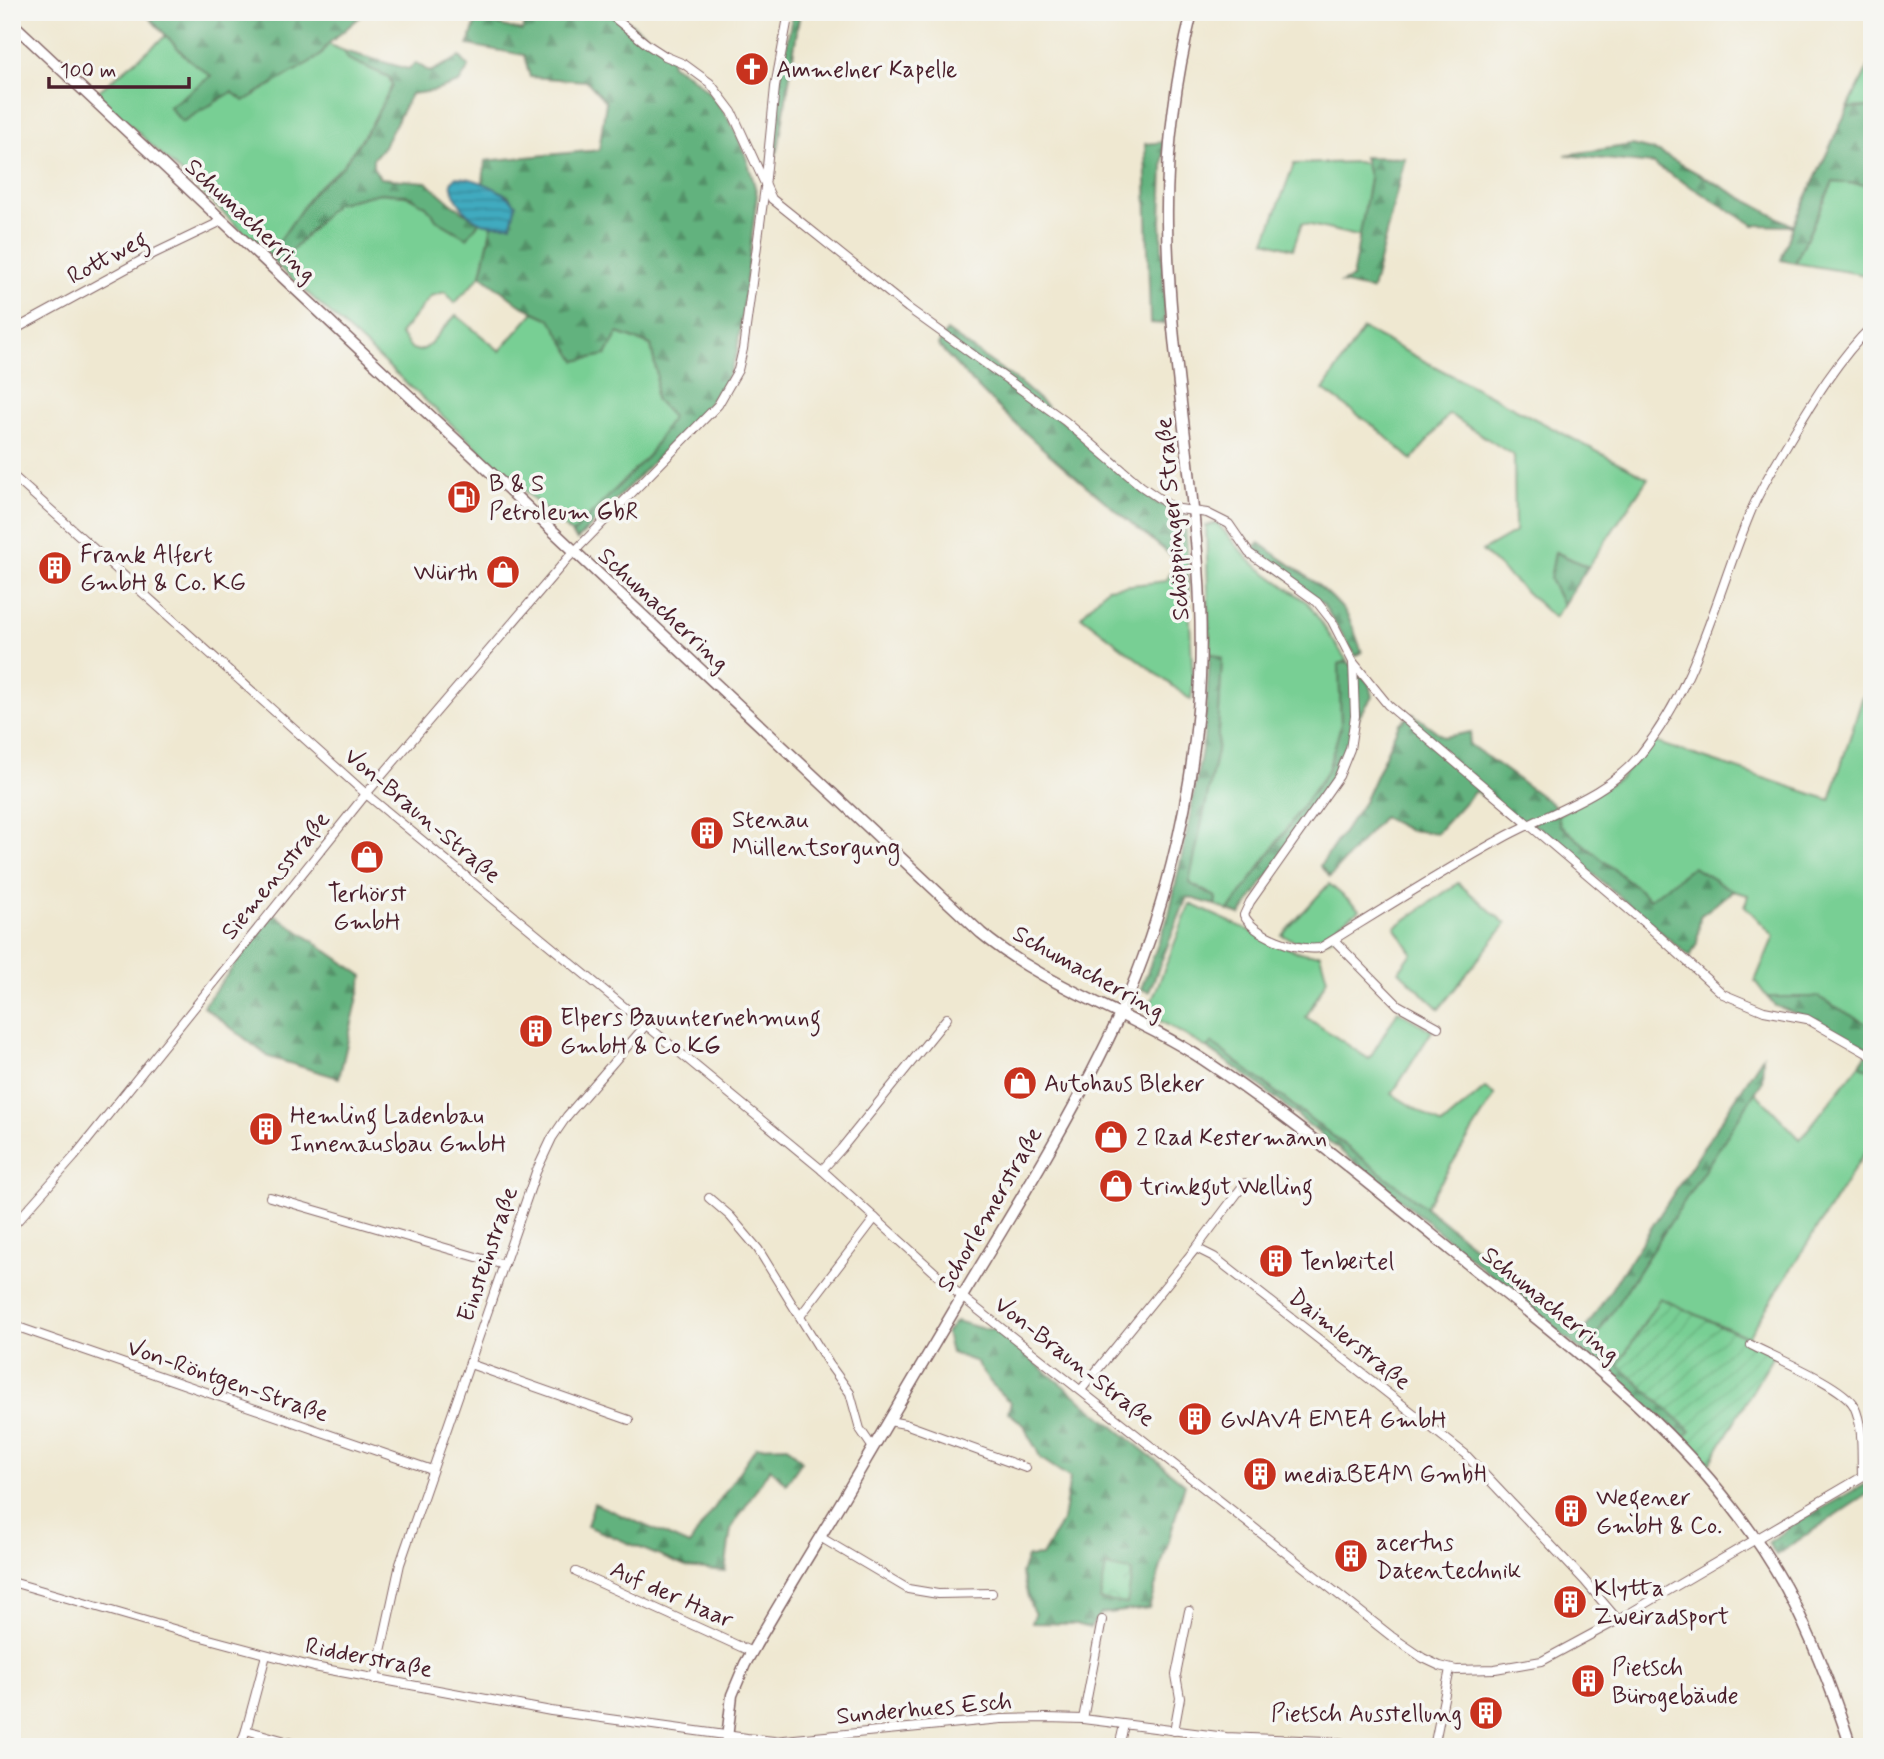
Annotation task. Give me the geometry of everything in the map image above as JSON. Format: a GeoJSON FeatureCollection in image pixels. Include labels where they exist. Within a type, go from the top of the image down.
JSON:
{"type":"FeatureCollection","features":[{"type":"Feature","properties":{"kind":"main road","name":"Schöppinger Straße"},"geometry":{"type":"LineString","coordinates":[[1120,1014],[1150,936],[1166,882],[1191,771],[1198,710],[1202,627],[1195,512],[1174,330],[1167,225],[1167,178],[1176,90],[1192,12]]}},
{"type":"Feature","properties":{"kind":"main road","name":"Schumacherring"},"geometry":{"type":"LineString","coordinates":[[12,23],[988,940],[1024,966],[1201,1058],[1261,1100],[1599,1369],[1665,1430],[1703,1471],[1755,1540],[1785,1587],[1814,1645],[1851,1747]]}},
{"type":"Feature","properties":{"kind":"main road","name":"Schorlemerstraße"},"geometry":{"type":"LineString","coordinates":[[727,1741],[732,1695],[752,1652],[1060,1129],[1120,1014]]}},
{"type":"Feature","properties":{"kind":"street"},"geometry":{"type":"LineString","coordinates":[[607,12],[648,45],[700,74],[710,83],[732,112],[772,199],[908,308],[1065,421],[1141,486],[1173,508],[1207,513],[1225,520],[1249,553],[1317,602],[1332,621],[1353,663],[1388,705],[1648,926],[1723,994],[1764,1011],[1807,1019],[1872,1056]]}},
{"type":"Feature","properties":{"kind":"street","name":"Siemensstraße"},"geometry":{"type":"LineString","coordinates":[[12,1227],[74,1157],[366,794],[574,553],[690,435],[718,405],[729,388],[738,370],[743,349],[765,187],[775,88],[789,12]]}},
{"type":"Feature","properties":{"kind":"street","name":"Rottweg"},"geometry":{"type":"LineString","coordinates":[[12,331],[153,254],[222,221]]}},
{"type":"Feature","properties":{"kind":"street"},"geometry":{"type":"LineString","coordinates":[[1353,663],[1352,738],[1339,776],[1250,902],[1244,915],[1249,925],[1291,946],[1306,950],[1320,948],[1527,824],[1560,810],[1620,774],[1639,757],[1681,692],[1699,656],[1740,539],[1763,487],[1838,366],[1872,326]]}},
{"type":"Feature","properties":{"kind":"street","name":"Von-Braun-Straße"},"geometry":{"type":"LineString","coordinates":[[12,475],[366,794],[821,1170],[962,1297],[1399,1642],[1423,1658],[1450,1668],[1474,1671],[1542,1661],[1618,1620],[1872,1471]]}},
{"type":"Feature","properties":{"kind":"street"},"geometry":{"type":"LineString","coordinates":[[1334,940],[1398,1005],[1438,1027]]}},
{"type":"Feature","properties":{"kind":"street"},"geometry":{"type":"LineString","coordinates":[[821,1170],[947,1018]]}},
{"type":"Feature","properties":{"kind":"street","name":"Einsteinstraße"},"geometry":{"type":"LineString","coordinates":[[375,1679],[400,1564],[536,1172],[552,1138],[567,1115],[645,1026]]}},
{"type":"Feature","properties":{"kind":"street"},"geometry":{"type":"LineString","coordinates":[[1081,1390],[1245,1183]]}},
{"type":"Feature","properties":{"kind":"street"},"geometry":{"type":"LineString","coordinates":[[270,1197],[504,1265]]}},
{"type":"Feature","properties":{"kind":"street"},"geometry":{"type":"LineString","coordinates":[[709,1198],[730,1216],[758,1249],[850,1393],[860,1429],[873,1448]]}},
{"type":"Feature","properties":{"kind":"street"},"geometry":{"type":"LineString","coordinates":[[801,1315],[875,1218]]}},
{"type":"Feature","properties":{"kind":"street","name":"Daimlerstraße"},"geometry":{"type":"LineString","coordinates":[[1196,1248],[1214,1256],[1465,1454],[1584,1580],[1618,1620]]}},
{"type":"Feature","properties":{"kind":"street","name":"Von-Röntgen-Straße"},"geometry":{"type":"LineString","coordinates":[[12,1325],[432,1471]]}},
{"type":"Feature","properties":{"kind":"street"},"geometry":{"type":"LineString","coordinates":[[1751,1345],[1849,1398],[1858,1418],[1862,1476]]}},
{"type":"Feature","properties":{"kind":"street"},"geometry":{"type":"LineString","coordinates":[[470,1364],[629,1420]]}},
{"type":"Feature","properties":{"kind":"street"},"geometry":{"type":"LineString","coordinates":[[889,1421],[905,1424],[1026,1468]]}},
{"type":"Feature","properties":{"kind":"street"},"geometry":{"type":"LineString","coordinates":[[820,1537],[908,1589],[939,1594],[992,1593]]}},
{"type":"Feature","properties":{"kind":"street","name":"Auf der Haar"},"geometry":{"type":"LineString","coordinates":[[576,1572],[752,1652]]}},
{"type":"Feature","properties":{"kind":"street","name":"Ridderstraße"},"geometry":{"type":"LineString","coordinates":[[12,1582],[266,1655],[375,1679],[727,1741]]}},
{"type":"Feature","properties":{"kind":"street"},"geometry":{"type":"LineString","coordinates":[[1174,1731],[1180,1704],[1176,1675],[1189,1611]]}},
{"type":"Feature","properties":{"kind":"street"},"geometry":{"type":"LineString","coordinates":[[1083,1719],[1102,1620]]}},
{"type":"Feature","properties":{"kind":"street"},"geometry":{"type":"LineString","coordinates":[[240,1747],[266,1655]]}},
{"type":"Feature","properties":{"kind":"street"},"geometry":{"type":"LineString","coordinates":[[1434,1747],[1450,1668]]}},
{"type":"Feature","properties":{"kind":"street","name":"Sunderhues Esch"},"geometry":{"type":"LineString","coordinates":[[727,1741],[774,1741],[1001,1719],[1083,1719],[1226,1737],[1325,1741],[1381,1747]]}},
{"type":"Feature","properties":{"kind":"street"},"geometry":{"type":"LineString","coordinates":[[1119,1747],[1124,1725]]}},
{"type":"Feature","properties":{"kind":"street"},"geometry":{"type":"LineString","coordinates":[[246,1730],[307,1747]]}},
{"type":"Feature","properties":{"kind":"green space"},"geometry":{"type":"Polygon","coordinates":[[[144,12],[366,12],[328,44],[320,56],[244,101],[232,92],[182,122],[169,107],[211,76],[187,58],[144,12]]]}},
{"type":"Feature","properties":{"kind":"green space"},"geometry":{"type":"Polygon","coordinates":[[[529,12],[615,12],[670,52],[672,65],[705,89],[729,120],[738,137],[757,195],[737,353],[727,379],[704,409],[577,540],[572,534],[649,455],[672,417],[655,399],[657,375],[651,345],[618,333],[606,355],[576,361],[550,319],[520,305],[481,275],[492,225],[511,225],[509,196],[483,184],[485,161],[599,150],[606,102],[587,81],[530,77],[524,55],[468,45],[477,19],[522,31],[529,12]]]}},
{"type":"Feature","properties":{"kind":"green space"},"geometry":{"type":"Polygon","coordinates":[[[793,12],[800,12],[778,150],[769,168],[778,90],[793,12]]]}},
{"type":"Feature","properties":{"kind":"green space"},"geometry":{"type":"Polygon","coordinates":[[[167,35],[187,58],[212,77],[169,107],[182,122],[232,92],[320,56],[328,44],[344,51],[349,59],[389,77],[392,86],[370,127],[342,167],[315,190],[269,256],[96,93],[167,35]]]}},
{"type":"Feature","properties":{"kind":"green space"},"geometry":{"type":"Polygon","coordinates":[[[344,51],[408,69],[416,63],[430,72],[460,57],[469,67],[459,83],[434,91],[411,94],[384,146],[373,159],[373,167],[380,178],[426,182],[479,222],[467,238],[438,221],[426,206],[406,195],[380,193],[335,204],[278,266],[269,256],[315,190],[342,167],[370,127],[392,86],[389,77],[348,59],[344,51]]]}},
{"type":"Feature","properties":{"kind":"green space"},"geometry":{"type":"Polygon","coordinates":[[[1872,59],[1872,107],[1848,108],[1872,59]]]}},
{"type":"Feature","properties":{"kind":"green space"},"geometry":{"type":"Polygon","coordinates":[[[1872,107],[1872,185],[1833,182],[1795,263],[1781,260],[1793,226],[1848,108],[1872,107]]]}},
{"type":"Feature","properties":{"kind":"green space"},"geometry":{"type":"Polygon","coordinates":[[[1164,142],[1161,222],[1165,324],[1150,323],[1145,144],[1164,142]]]}},
{"type":"Feature","properties":{"kind":"green space"},"geometry":{"type":"Polygon","coordinates":[[[1632,145],[1659,152],[1793,226],[1754,225],[1653,164],[1565,155],[1632,145]]]}},
{"type":"Feature","properties":{"kind":"green space"},"geometry":{"type":"Polygon","coordinates":[[[1364,157],[1405,158],[1372,290],[1341,283],[1352,278],[1370,179],[1364,157]]]}},
{"type":"Feature","properties":{"kind":"green space"},"geometry":{"type":"Polygon","coordinates":[[[1294,164],[1366,164],[1370,179],[1361,237],[1302,223],[1293,249],[1265,241],[1294,164]]]}},
{"type":"Feature","properties":{"kind":"green space"},"geometry":{"type":"Polygon","coordinates":[[[1833,182],[1872,185],[1872,276],[1795,263],[1833,182]]]}},
{"type":"Feature","properties":{"kind":"green space"},"geometry":{"type":"Polygon","coordinates":[[[380,193],[406,195],[426,206],[438,221],[467,238],[479,222],[492,225],[481,275],[455,303],[445,292],[431,296],[400,334],[412,349],[419,351],[426,348],[456,315],[500,351],[534,312],[550,319],[618,333],[651,345],[657,375],[655,399],[673,417],[649,455],[572,534],[278,266],[335,204],[380,193]]]}},
{"type":"Feature","properties":{"kind":"green space"},"geometry":{"type":"Polygon","coordinates":[[[1363,329],[1648,478],[1588,567],[1556,552],[1550,579],[1563,605],[1554,618],[1482,551],[1515,532],[1514,456],[1449,414],[1412,460],[1375,427],[1323,390],[1363,329]]]}},
{"type":"Feature","properties":{"kind":"green space"},"geometry":{"type":"Polygon","coordinates":[[[947,331],[1019,382],[1155,502],[1185,514],[1178,561],[1084,484],[994,403],[938,345],[947,331]]]}},
{"type":"Feature","properties":{"kind":"green space"},"geometry":{"type":"Polygon","coordinates":[[[1185,514],[1193,685],[1191,700],[1081,616],[1107,588],[1166,581],[1178,561],[1185,514]]]}},
{"type":"Feature","properties":{"kind":"green space"},"geometry":{"type":"Polygon","coordinates":[[[1217,523],[1250,561],[1308,603],[1347,661],[1339,664],[1341,725],[1328,770],[1229,911],[1215,905],[1216,897],[1188,883],[1217,751],[1222,658],[1210,653],[1206,526],[1217,523]]]}},
{"type":"Feature","properties":{"kind":"green space"},"geometry":{"type":"Polygon","coordinates":[[[1260,543],[1315,583],[1336,602],[1350,621],[1362,652],[1356,656],[1323,604],[1250,550],[1260,543]]]}},
{"type":"Feature","properties":{"kind":"green space"},"geometry":{"type":"Polygon","coordinates":[[[1555,552],[1588,567],[1563,605],[1550,579],[1555,552]]]}},
{"type":"Feature","properties":{"kind":"green space"},"geometry":{"type":"Polygon","coordinates":[[[1210,653],[1222,658],[1217,751],[1189,883],[1216,897],[1215,905],[1187,897],[1149,992],[1141,989],[1169,915],[1204,738],[1210,653]]]}},
{"type":"Feature","properties":{"kind":"green space"},"geometry":{"type":"Polygon","coordinates":[[[1347,661],[1369,683],[1372,697],[1359,717],[1348,750],[1327,792],[1240,915],[1229,911],[1328,770],[1341,725],[1339,664],[1347,661]]]}},
{"type":"Feature","properties":{"kind":"green space"},"geometry":{"type":"Polygon","coordinates":[[[1863,696],[1872,698],[1872,1027],[1818,997],[1767,997],[1755,981],[1774,936],[1745,906],[1748,895],[1733,891],[1693,867],[1650,899],[1560,825],[1558,815],[1620,778],[1655,742],[1830,800],[1863,696]]]}},
{"type":"Feature","properties":{"kind":"green space"},"geometry":{"type":"Polygon","coordinates":[[[1413,714],[1444,737],[1471,732],[1469,744],[1555,806],[1560,825],[1650,899],[1693,867],[1733,891],[1700,916],[1697,943],[1690,957],[1538,827],[1514,819],[1475,791],[1437,833],[1408,830],[1383,817],[1330,877],[1320,866],[1364,802],[1399,724],[1413,714]]]}},
{"type":"Feature","properties":{"kind":"green space"},"geometry":{"type":"Polygon","coordinates":[[[1458,883],[1506,924],[1439,1009],[1399,971],[1412,953],[1395,927],[1458,883]]]}},
{"type":"Feature","properties":{"kind":"green space"},"geometry":{"type":"Polygon","coordinates":[[[1329,884],[1360,910],[1339,924],[1332,938],[1324,941],[1307,944],[1282,935],[1329,884]]]}},
{"type":"Feature","properties":{"kind":"green space"},"geometry":{"type":"Polygon","coordinates":[[[1190,904],[1295,951],[1320,954],[1327,979],[1306,1017],[1369,1059],[1398,1011],[1432,1031],[1392,1094],[1442,1125],[1485,1088],[1495,1095],[1425,1207],[1213,1044],[1207,1048],[1147,1013],[1190,904]]]}},
{"type":"Feature","properties":{"kind":"green space"},"geometry":{"type":"Polygon","coordinates":[[[274,914],[363,976],[339,1078],[269,1057],[203,1006],[274,914]]]}},
{"type":"Feature","properties":{"kind":"green space"},"geometry":{"type":"Polygon","coordinates":[[[1767,997],[1818,997],[1872,1027],[1872,1072],[1860,1064],[1870,1049],[1817,1021],[1775,1006],[1767,997]]]}},
{"type":"Feature","properties":{"kind":"green space"},"geometry":{"type":"Polygon","coordinates":[[[1212,1043],[1425,1207],[1582,1334],[1763,1056],[1762,1082],[1593,1341],[1692,1432],[1684,1437],[1400,1199],[1258,1084],[1207,1048],[1212,1043]]]}},
{"type":"Feature","properties":{"kind":"green space"},"geometry":{"type":"Polygon","coordinates":[[[1860,1064],[1872,1072],[1872,1141],[1748,1337],[1660,1299],[1618,1365],[1593,1341],[1755,1092],[1800,1139],[1860,1064]]]}},
{"type":"Feature","properties":{"kind":"green space"},"geometry":{"type":"Polygon","coordinates":[[[1660,1298],[1776,1351],[1708,1466],[1684,1437],[1691,1431],[1618,1365],[1660,1298]]]}},
{"type":"Feature","properties":{"kind":"green space"},"geometry":{"type":"Polygon","coordinates":[[[956,1321],[978,1328],[993,1329],[1185,1484],[1149,1608],[1100,1614],[1090,1628],[1076,1624],[1032,1623],[1035,1614],[1021,1573],[1027,1557],[1042,1556],[1063,1520],[1070,1478],[1040,1458],[1025,1426],[1008,1412],[1011,1402],[991,1384],[977,1362],[951,1353],[946,1333],[956,1321]]]}},
{"type":"Feature","properties":{"kind":"green space"},"geometry":{"type":"Polygon","coordinates":[[[787,1446],[802,1461],[786,1484],[770,1468],[731,1529],[725,1571],[686,1567],[587,1526],[594,1503],[689,1545],[756,1447],[787,1446]]]}},
{"type":"Feature","properties":{"kind":"green space"},"geometry":{"type":"Polygon","coordinates":[[[1872,1480],[1872,1491],[1776,1555],[1768,1543],[1791,1526],[1872,1480]]]}},
{"type":"Feature","properties":{"kind":"green space"},"geometry":{"type":"Polygon","coordinates":[[[1106,1567],[1132,1571],[1127,1604],[1100,1600],[1106,1567]]]}},
{"type":"Feature","properties":{"kind":"water"},"geometry":{"type":"Polygon","coordinates":[[[456,177],[480,182],[511,199],[516,204],[511,225],[485,224],[471,216],[454,194],[451,182],[456,177]]]}},
{"type":"Feature","properties":{"kind":"place","name":"Ammelner Kapelle"},"geometry":{"type":"Point","coordinates":[752,69]}},
{"type":"Feature","properties":{"kind":"place","name":"B & S Petroleum GbR"},"geometry":{"type":"Point","coordinates":[464,497]}},
{"type":"Feature","properties":{"kind":"place","name":"Frank Alfert GmbH & Co. KG"},"geometry":{"type":"Point","coordinates":[55,568]}},
{"type":"Feature","properties":{"kind":"place","name":"Würth"},"geometry":{"type":"Point","coordinates":[503,572]}},
{"type":"Feature","properties":{"kind":"place","name":"Stenau Müllentsorgung"},"geometry":{"type":"Point","coordinates":[707,833]}},
{"type":"Feature","properties":{"kind":"place","name":"Terhörst GmbH"},"geometry":{"type":"Point","coordinates":[367,857]}},
{"type":"Feature","properties":{"kind":"place","name":"Elpers Bauunternehmung GmbH & Co KG"},"geometry":{"type":"Point","coordinates":[536,1031]}},
{"type":"Feature","properties":{"kind":"place","name":"Autohaus Bleker"},"geometry":{"type":"Point","coordinates":[1020,1083]}},
{"type":"Feature","properties":{"kind":"place","name":"Hemling Ladenbau Innenausbau GmbH"},"geometry":{"type":"Point","coordinates":[266,1129]}},
{"type":"Feature","properties":{"kind":"place","name":"2 Rad Kestermann"},"geometry":{"type":"Point","coordinates":[1111,1137]}},
{"type":"Feature","properties":{"kind":"place","name":"trinkgut Welling"},"geometry":{"type":"Point","coordinates":[1116,1186]}},
{"type":"Feature","properties":{"kind":"place","name":"Tenbeitel"},"geometry":{"type":"Point","coordinates":[1276,1261]}},
{"type":"Feature","properties":{"kind":"place","name":"GWAVA EMEA GmbH"},"geometry":{"type":"Point","coordinates":[1195,1419]}},
{"type":"Feature","properties":{"kind":"place","name":"mediaBEAM GmbH"},"geometry":{"type":"Point","coordinates":[1260,1474]}},
{"type":"Feature","properties":{"kind":"place","name":"Wegener GmbH & Co."},"geometry":{"type":"Point","coordinates":[1571,1511]}},
{"type":"Feature","properties":{"kind":"place","name":"acertus Datentechnik"},"geometry":{"type":"Point","coordinates":[1351,1556]}},
{"type":"Feature","properties":{"kind":"place","name":"Klytta Zweiradsport"},"geometry":{"type":"Point","coordinates":[1570,1602]}},
{"type":"Feature","properties":{"kind":"place","name":"Pietsch Bürogebäude"},"geometry":{"type":"Point","coordinates":[1588,1681]}},
{"type":"Feature","properties":{"kind":"place","name":"Pietsch Ausstellung"},"geometry":{"type":"Point","coordinates":[1486,1713]}}]}
